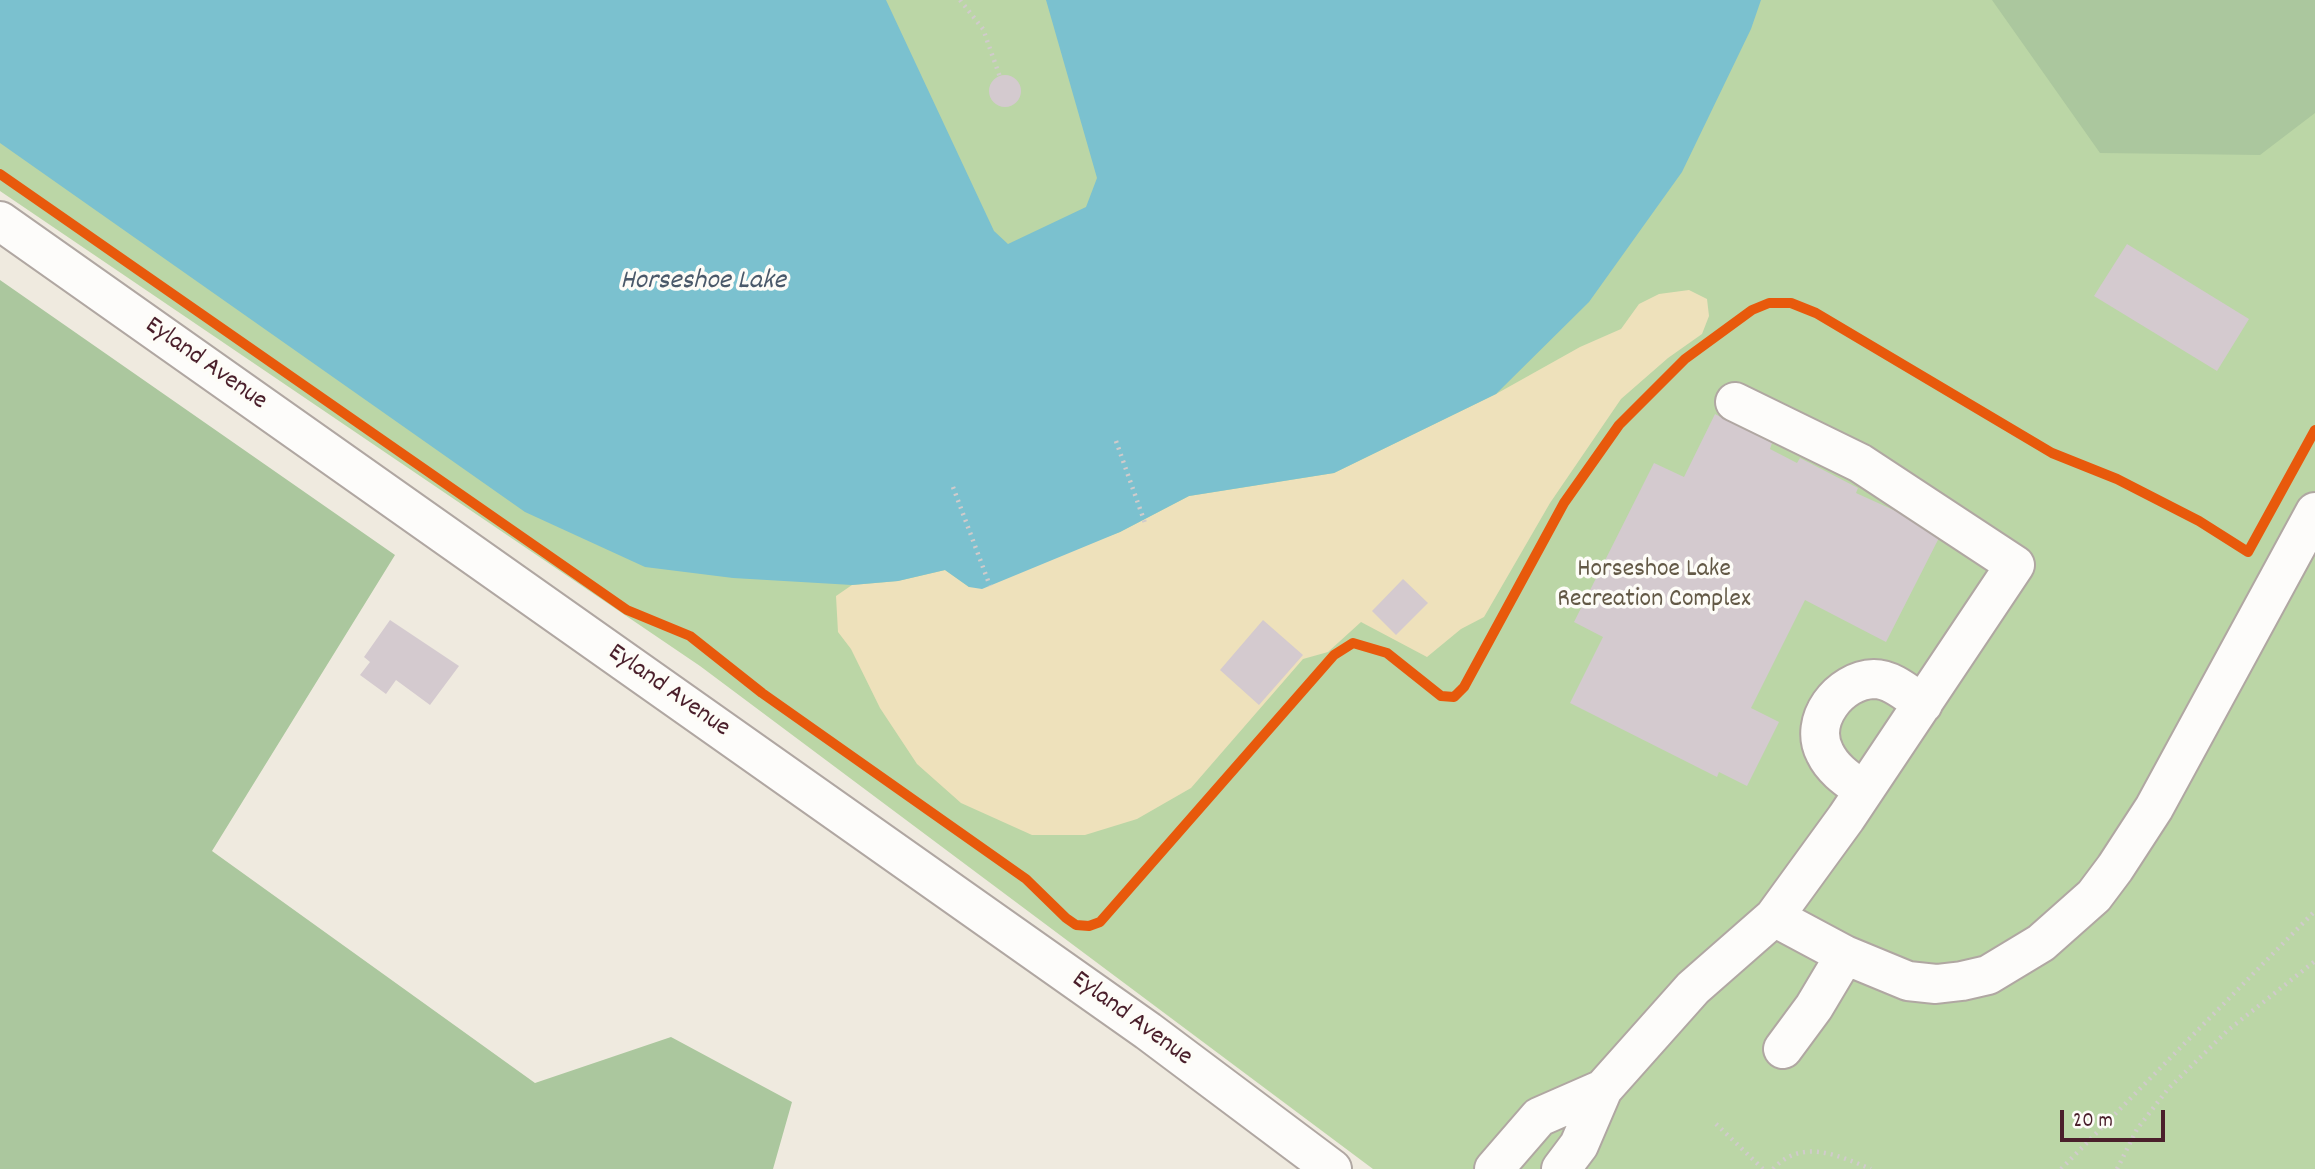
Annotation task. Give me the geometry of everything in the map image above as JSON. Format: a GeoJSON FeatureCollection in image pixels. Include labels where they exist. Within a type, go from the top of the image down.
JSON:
{"type":"FeatureCollection","features":[{"type":"Feature","properties":{"kind":"street","name":"Eyland Avenue"},"geometry":{"type":"LineString","coordinates":[[2,227],[1148,1031],[1332,1169]]}},
{"type":"Feature","properties":{"kind":"street"},"geometry":{"type":"LineString","coordinates":[[1560,1169],[1579,1145],[1603,1089],[1693,988],[1774,917],[1864,791],[2015,565],[1860,463],[1735,402]]}},
{"type":"Feature","properties":{"kind":"street"},"geometry":{"type":"LineString","coordinates":[[1774,917],[1845,954],[1908,981],[1936,984],[1988,975],[2041,943],[2094,896],[2154,808],[2315,512]]}},
{"type":"Feature","properties":{"kind":"street"},"geometry":{"type":"LineString","coordinates":[[1864,791],[1837,771],[1819,741],[1821,719],[1829,706],[1839,694],[1855,684],[1874,680],[1891,683],[1923,704]]}},
{"type":"Feature","properties":{"kind":"street"},"geometry":{"type":"LineString","coordinates":[[1783,1049],[1814,1007],[1845,954]]}},
{"type":"Feature","properties":{"kind":"street"},"geometry":{"type":"LineString","coordinates":[[1494,1169],[1539,1117],[1603,1089]]}},
{"type":"Feature","properties":{"kind":"path"},"geometry":{"type":"LineString","coordinates":[[960,0],[983,29],[1000,77]]}},
{"type":"Feature","properties":{"kind":"path"},"geometry":{"type":"LineString","coordinates":[[1116,441],[1145,523]]}},
{"type":"Feature","properties":{"kind":"path"},"geometry":{"type":"LineString","coordinates":[[953,488],[990,586]]}},
{"type":"Feature","properties":{"kind":"path"},"geometry":{"type":"LineString","coordinates":[[2061,1169],[2315,911]]}},
{"type":"Feature","properties":{"kind":"path"},"geometry":{"type":"LineString","coordinates":[[2118,1169],[2137,1129],[2168,1089],[2227,1031],[2315,961]]}},
{"type":"Feature","properties":{"kind":"path"},"geometry":{"type":"LineString","coordinates":[[1716,1124],[1763,1169]]}},
{"type":"Feature","properties":{"kind":"path"},"geometry":{"type":"LineString","coordinates":[[1773,1169],[1783,1158],[1799,1151],[1822,1152],[1871,1169]]}},
{"type":"Feature","properties":{"kind":"green space","name":"Horseshoe Lake Recreation Complex"},"geometry":{"type":"Polygon","coordinates":[[[0,0],[2315,0],[2315,1169],[1373,1169],[700,666],[0,191],[0,0]]]}},
{"type":"Feature","properties":{"kind":"green space"},"geometry":{"type":"Polygon","coordinates":[[[1992,0],[2315,0],[2315,113],[2260,155],[2100,153],[1992,0]]]}},
{"type":"Feature","properties":{"kind":"green space"},"geometry":{"type":"Polygon","coordinates":[[[0,280],[395,555],[212,851],[535,1083],[671,1037],[792,1102],[773,1169],[0,1169],[0,280]]]}},
{"type":"Feature","properties":{"kind":"sand"},"geometry":{"type":"Polygon","coordinates":[[[1689,290],[1707,299],[1709,316],[1702,334],[1668,358],[1621,399],[1550,503],[1484,617],[1461,629],[1427,657],[1361,622],[1328,652],[1303,659],[1191,788],[1137,819],[1085,835],[1032,835],[961,803],[917,764],[880,708],[851,649],[838,632],[836,596],[852,585],[898,581],[945,570],[969,587],[1120,532],[1189,496],[1334,473],[1496,394],[1580,347],[1621,329],[1639,304],[1659,294],[1689,290]]]}},
{"type":"Feature","properties":{"kind":"water","name":"Horseshoe Lake"},"geometry":{"type":"Polygon","coordinates":[[[0,0],[886,0],[994,231],[1008,244],[1086,207],[1097,178],[1046,0],[1761,0],[1751,29],[1682,172],[1589,302],[1496,394],[1334,473],[1189,496],[1120,532],[982,589],[969,587],[945,570],[898,581],[852,585],[733,578],[645,567],[525,512],[0,143],[0,0]]]}},
{"type":"Feature","properties":{"kind":"building"},"geometry":{"type":"Polygon","coordinates":[[[1005,75],[1016,80],[1021,91],[1016,102],[1005,107],[994,102],[989,91],[994,80],[1005,75]]]}},
{"type":"Feature","properties":{"kind":"building"},"geometry":{"type":"Polygon","coordinates":[[[2127,244],[2249,319],[2217,371],[2094,296],[2127,244]]]}},
{"type":"Feature","properties":{"kind":"building"},"geometry":{"type":"Polygon","coordinates":[[[1715,414],[1772,443],[1770,449],[1797,463],[1800,458],[1858,488],[1856,493],[1942,532],[1886,642],[1805,600],[1751,708],[1779,722],[1747,786],[1719,772],[1717,777],[1570,703],[1603,637],[1574,622],[1654,463],[1684,477],[1715,414]]]}},
{"type":"Feature","properties":{"kind":"building"},"geometry":{"type":"Polygon","coordinates":[[[1403,579],[1428,603],[1396,635],[1372,611],[1403,579]]]}},
{"type":"Feature","properties":{"kind":"building"},"geometry":{"type":"Polygon","coordinates":[[[390,620],[459,666],[430,705],[396,680],[386,694],[360,675],[370,662],[364,657],[390,620]]]}},
{"type":"Feature","properties":{"kind":"building"},"geometry":{"type":"Polygon","coordinates":[[[1263,620],[1303,655],[1259,705],[1220,670],[1263,620]]]}},
{"type":"Feature","properties":{"kind":"cycle path"},"geometry":{"type":"LineString","coordinates":[[0,174],[627,610],[690,636],[762,693],[1026,879],[1076,925],[1089,926],[1100,922],[1334,655],[1353,643],[1387,653],[1441,696],[1454,697],[1464,687],[1564,503],[1619,425],[1685,359],[1752,310],[1769,303],[1791,303],[1816,313],[2052,453],[2117,479],[2199,521],[2248,552],[2315,430]]}}]}
